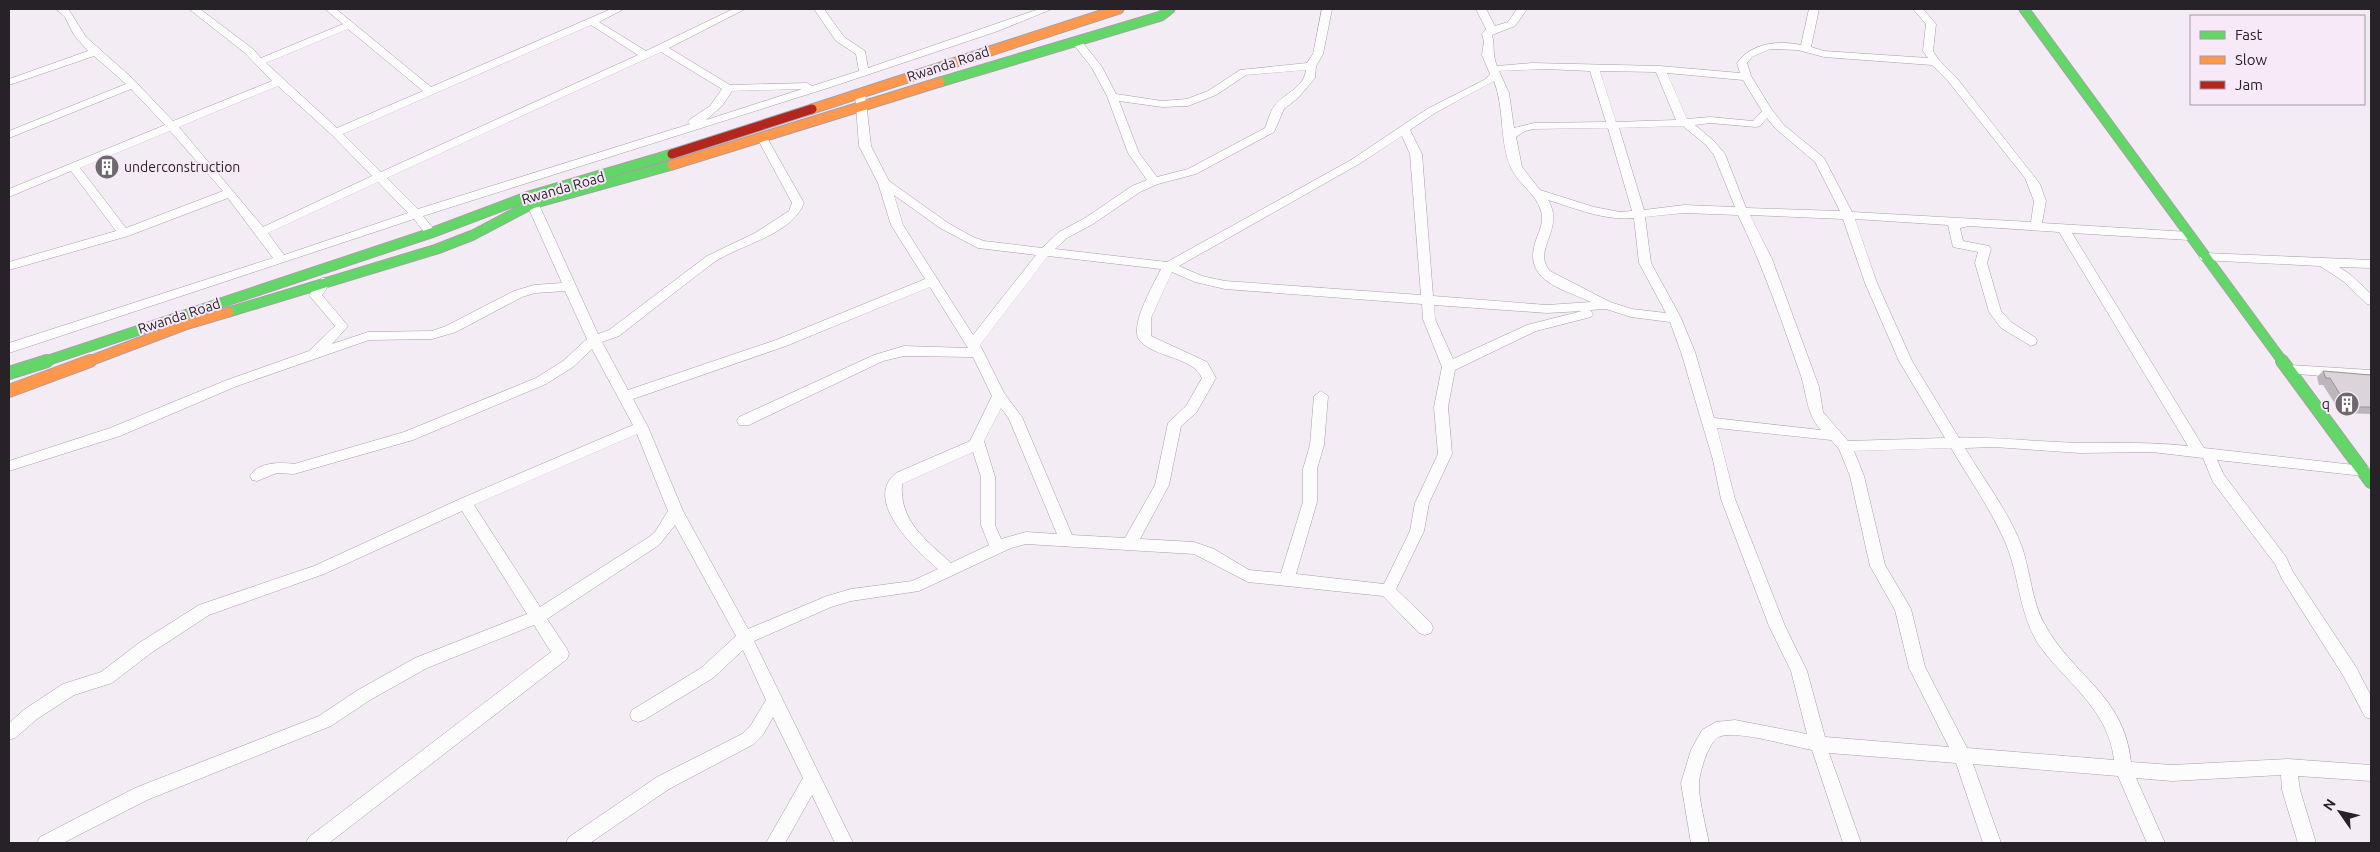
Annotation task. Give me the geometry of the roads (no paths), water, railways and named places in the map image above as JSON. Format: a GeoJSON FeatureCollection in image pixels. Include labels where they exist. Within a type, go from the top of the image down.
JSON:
{"type":"FeatureCollection","features":[{"type":"Feature","properties":{"kind":"main road","name":"Rwanda Road"},"geometry":{"type":"LineString","coordinates":[[11,372],[430,233],[1119,9]]}},
{"type":"Feature","properties":{"kind":"main road"},"geometry":{"type":"LineString","coordinates":[[9,390],[158,334],[456,242],[531,200],[641,175],[761,136],[1161,16],[1170,9]]}},
{"type":"Feature","properties":{"kind":"main road"},"geometry":{"type":"LineString","coordinates":[[2024,9],[2367,477]]}},
{"type":"Feature","properties":{"kind":"street"},"geometry":{"type":"LineString","coordinates":[[61,9],[70,13],[81,38],[98,51],[134,85],[172,126],[261,232],[281,260]]}},
{"type":"Feature","properties":{"kind":"street"},"geometry":{"type":"LineString","coordinates":[[194,9],[260,62],[279,82],[336,133],[416,214],[430,233]]}},
{"type":"Feature","properties":{"kind":"street"},"geometry":{"type":"LineString","coordinates":[[330,9],[429,91]]}},
{"type":"Feature","properties":{"kind":"street"},"geometry":{"type":"LineString","coordinates":[[336,133],[620,9]]}},
{"type":"Feature","properties":{"kind":"street"},"geometry":{"type":"LineString","coordinates":[[261,232],[646,55],[740,9]]}},
{"type":"Feature","properties":{"kind":"street"},"geometry":{"type":"LineString","coordinates":[[819,9],[840,39],[861,53],[864,72]]}},
{"type":"Feature","properties":{"kind":"street"},"geometry":{"type":"LineString","coordinates":[[9,348],[416,214],[830,84],[1047,9]]}},
{"type":"Feature","properties":{"kind":"street"},"geometry":{"type":"LineString","coordinates":[[975,349],[1046,252],[1062,235],[1089,221],[1126,194],[1154,181],[1192,172],[1244,143],[1267,133],[1274,125],[1279,107],[1307,84],[1310,78],[1311,66],[1318,54],[1327,9]]}},
{"type":"Feature","properties":{"kind":"street"},"geometry":{"type":"LineString","coordinates":[[1481,9],[1489,22],[1490,30],[1487,34],[1489,42],[1487,51],[1494,72],[1503,89],[1516,168],[1539,193],[1548,212],[1549,219],[1538,260],[1540,269],[1550,278],[1596,298],[1606,305],[1631,313]]}},
{"type":"Feature","properties":{"kind":"street"},"geometry":{"type":"LineString","coordinates":[[1490,30],[1510,26],[1522,9]]}},
{"type":"Feature","properties":{"kind":"street"},"geometry":{"type":"LineString","coordinates":[[1806,48],[1814,9]]}},
{"type":"Feature","properties":{"kind":"street"},"geometry":{"type":"LineString","coordinates":[[1918,9],[1931,24],[1928,51],[1934,62],[1952,79],[2030,177],[2040,194],[2042,204],[2035,227]]}},
{"type":"Feature","properties":{"kind":"street"},"geometry":{"type":"LineString","coordinates":[[591,21],[646,55]]}},
{"type":"Feature","properties":{"kind":"street"},"geometry":{"type":"LineString","coordinates":[[260,62],[350,25]]}},
{"type":"Feature","properties":{"kind":"street"},"geometry":{"type":"LineString","coordinates":[[1076,40],[1097,67],[1112,96],[1134,153],[1154,181]]}},
{"type":"Feature","properties":{"kind":"street"},"geometry":{"type":"LineString","coordinates":[[1934,62],[1824,54],[1806,48],[1768,46],[1758,52],[1748,54],[1742,63],[1745,78],[1759,94],[1767,111],[1780,128],[1820,160],[1848,215],[1871,283],[1906,361],[2003,523],[2014,546],[2035,623],[2047,643],[2102,705],[2114,726],[2121,748],[2123,769],[2156,843]]}},
{"type":"Feature","properties":{"kind":"street"},"geometry":{"type":"LineString","coordinates":[[661,48],[728,88],[830,84]]}},
{"type":"Feature","properties":{"kind":"street"},"geometry":{"type":"LineString","coordinates":[[9,82],[98,51]]}},
{"type":"Feature","properties":{"kind":"street"},"geometry":{"type":"LineString","coordinates":[[1112,96],[1152,104],[1175,104],[1205,97],[1227,81],[1244,72],[1311,66]]}},
{"type":"Feature","properties":{"kind":"street"},"geometry":{"type":"LineString","coordinates":[[1128,545],[1156,498],[1165,477],[1171,436],[1175,423],[1184,419],[1197,401],[1209,378],[1202,365],[1152,343],[1145,338],[1143,330],[1145,318],[1169,266],[1355,162],[1437,108],[1482,86],[1494,72],[1521,66],[1660,69],[1709,71],[1745,78]]}},
{"type":"Feature","properties":{"kind":"street"},"geometry":{"type":"LineString","coordinates":[[1594,68],[1639,215],[1645,263],[1675,318],[1696,374],[1728,499],[1777,626],[1799,670],[1818,744],[1852,843]]}},
{"type":"Feature","properties":{"kind":"street"},"geometry":{"type":"LineString","coordinates":[[1660,69],[1684,123],[1710,143],[1720,154],[1742,211],[1769,267],[1812,387],[1816,412],[1840,440],[1857,476],[1878,566],[1903,609],[1917,668],[1962,756],[1992,843]]}},
{"type":"Feature","properties":{"kind":"street"},"geometry":{"type":"LineString","coordinates":[[9,193],[279,82]]}},
{"type":"Feature","properties":{"kind":"street"},"geometry":{"type":"LineString","coordinates":[[9,134],[134,85]]}},
{"type":"Feature","properties":{"kind":"street"},"geometry":{"type":"LineString","coordinates":[[629,168],[664,137],[698,120],[709,112],[728,88]]}},
{"type":"Feature","properties":{"kind":"street"},"geometry":{"type":"LineString","coordinates":[[803,92],[814,108]]}},
{"type":"Feature","properties":{"kind":"street"},"geometry":{"type":"LineString","coordinates":[[860,93],[865,146],[884,183],[898,225],[975,349],[999,396],[1015,417],[1066,540]]}},
{"type":"Feature","properties":{"kind":"street"},"geometry":{"type":"LineString","coordinates":[[1510,136],[1521,128],[1534,126],[1684,123],[1710,120],[1756,124],[1767,111]]}},
{"type":"Feature","properties":{"kind":"street"},"geometry":{"type":"LineString","coordinates":[[1388,591],[1417,531],[1422,503],[1445,454],[1441,407],[1449,367],[1431,326],[1416,154],[1404,129]]}},
{"type":"Feature","properties":{"kind":"street"},"geometry":{"type":"LineString","coordinates":[[258,476],[276,467],[294,469],[408,436],[541,381],[568,364],[594,340],[614,333],[711,259],[759,236],[797,210],[798,203],[761,136]]}},
{"type":"Feature","properties":{"kind":"street"},"geometry":{"type":"LineString","coordinates":[[74,166],[124,233]]}},
{"type":"Feature","properties":{"kind":"street"},"geometry":{"type":"LineString","coordinates":[[884,183],[970,241],[982,245],[1169,266],[1199,279],[1225,285],[1547,309],[1606,305]]}},
{"type":"Feature","properties":{"kind":"street"},"geometry":{"type":"LineString","coordinates":[[9,266],[124,233],[228,193]]}},
{"type":"Feature","properties":{"kind":"street"},"geometry":{"type":"LineString","coordinates":[[1539,193],[1610,214],[1639,215],[1684,209],[1848,215],[2189,236]]}},
{"type":"Feature","properties":{"kind":"street"},"geometry":{"type":"LineString","coordinates":[[531,200],[594,340],[626,396],[641,427],[676,512],[745,638],[844,843]]}},
{"type":"Feature","properties":{"kind":"street"},"geometry":{"type":"LineString","coordinates":[[1978,223],[1954,225],[1957,244],[1985,249],[1981,263],[1995,312],[2006,325],[2031,341]]}},
{"type":"Feature","properties":{"kind":"street"},"geometry":{"type":"LineString","coordinates":[[2063,228],[2218,478],[2281,561],[2287,575],[2350,672],[2371,712]]}},
{"type":"Feature","properties":{"kind":"street"},"geometry":{"type":"LineString","coordinates":[[2205,258],[2371,264]]}},
{"type":"Feature","properties":{"kind":"street"},"geometry":{"type":"LineString","coordinates":[[2323,262],[2347,278],[2371,302]]}},
{"type":"Feature","properties":{"kind":"street"},"geometry":{"type":"LineString","coordinates":[[309,358],[342,326],[315,295],[326,281]]}},
{"type":"Feature","properties":{"kind":"street"},"geometry":{"type":"LineString","coordinates":[[626,396],[781,343],[933,281]]}},
{"type":"Feature","properties":{"kind":"street"},"geometry":{"type":"LineString","coordinates":[[9,466],[115,432],[232,383],[309,358],[368,336],[422,337],[441,332],[518,294],[534,290],[570,286]]}},
{"type":"Feature","properties":{"kind":"street"},"geometry":{"type":"LineString","coordinates":[[1449,367],[1546,323],[1580,314],[1631,313],[1675,318]]}},
{"type":"Feature","properties":{"kind":"street"},"geometry":{"type":"LineString","coordinates":[[744,421],[879,358],[904,351],[975,349]]}},
{"type":"Feature","properties":{"kind":"street"},"geometry":{"type":"LineString","coordinates":[[2290,370],[2371,375]]}},
{"type":"Feature","properties":{"kind":"street"},"geometry":{"type":"LineString","coordinates":[[9,390],[11,372]]}},
{"type":"Feature","properties":{"kind":"street"},"geometry":{"type":"LineString","coordinates":[[998,548],[988,526],[988,477],[977,444],[978,437],[994,411],[999,396]]}},
{"type":"Feature","properties":{"kind":"street"},"geometry":{"type":"LineString","coordinates":[[1287,578],[1310,502],[1310,469],[1317,445],[1321,396]]}},
{"type":"Feature","properties":{"kind":"street"},"geometry":{"type":"LineString","coordinates":[[1709,422],[1819,435],[1840,440],[1955,443],[2008,442],[2099,449],[2152,447],[2367,477]]}},
{"type":"Feature","properties":{"kind":"street"},"geometry":{"type":"LineString","coordinates":[[9,731],[69,689],[106,678],[145,648],[204,610],[319,570],[641,427]]}},
{"type":"Feature","properties":{"kind":"street"},"geometry":{"type":"LineString","coordinates":[[949,570],[900,521],[893,507],[894,487],[896,480],[901,477],[977,444]]}},
{"type":"Feature","properties":{"kind":"street"},"geometry":{"type":"LineString","coordinates":[[315,843],[443,743],[559,657],[561,651],[537,617],[465,504]]}},
{"type":"Feature","properties":{"kind":"street"},"geometry":{"type":"LineString","coordinates":[[46,843],[142,794],[325,721],[364,695],[421,664],[537,617],[654,541],[660,536],[676,512]]}},
{"type":"Feature","properties":{"kind":"street"},"geometry":{"type":"LineString","coordinates":[[638,715],[707,673],[745,638],[827,602],[851,595],[904,590],[998,548],[1026,538],[1194,548],[1213,554],[1238,573],[1248,576],[1371,587],[1388,591],[1425,628]]}},
{"type":"Feature","properties":{"kind":"street"},"geometry":{"type":"LineString","coordinates":[[581,841],[663,783],[748,739],[758,730],[774,701]]}},
{"type":"Feature","properties":{"kind":"street"},"geometry":{"type":"LineString","coordinates":[[1700,843],[1690,784],[1698,750],[1708,735],[1716,729],[1735,727],[1818,744],[2172,773],[2288,767],[2371,773]]}},
{"type":"Feature","properties":{"kind":"street"},"geometry":{"type":"LineString","coordinates":[[2288,767],[2291,790],[2307,843]]}},
{"type":"Feature","properties":{"kind":"street"},"geometry":{"type":"LineString","coordinates":[[775,843],[812,778]]}},
{"type":"Feature","properties":{"kind":"place","name":"underconstruction"},"geometry":{"type":"Point","coordinates":[107,167]}},
{"type":"Feature","properties":{"kind":"place","name":"q"},"geometry":{"type":"Point","coordinates":[2347,404]}}]}
